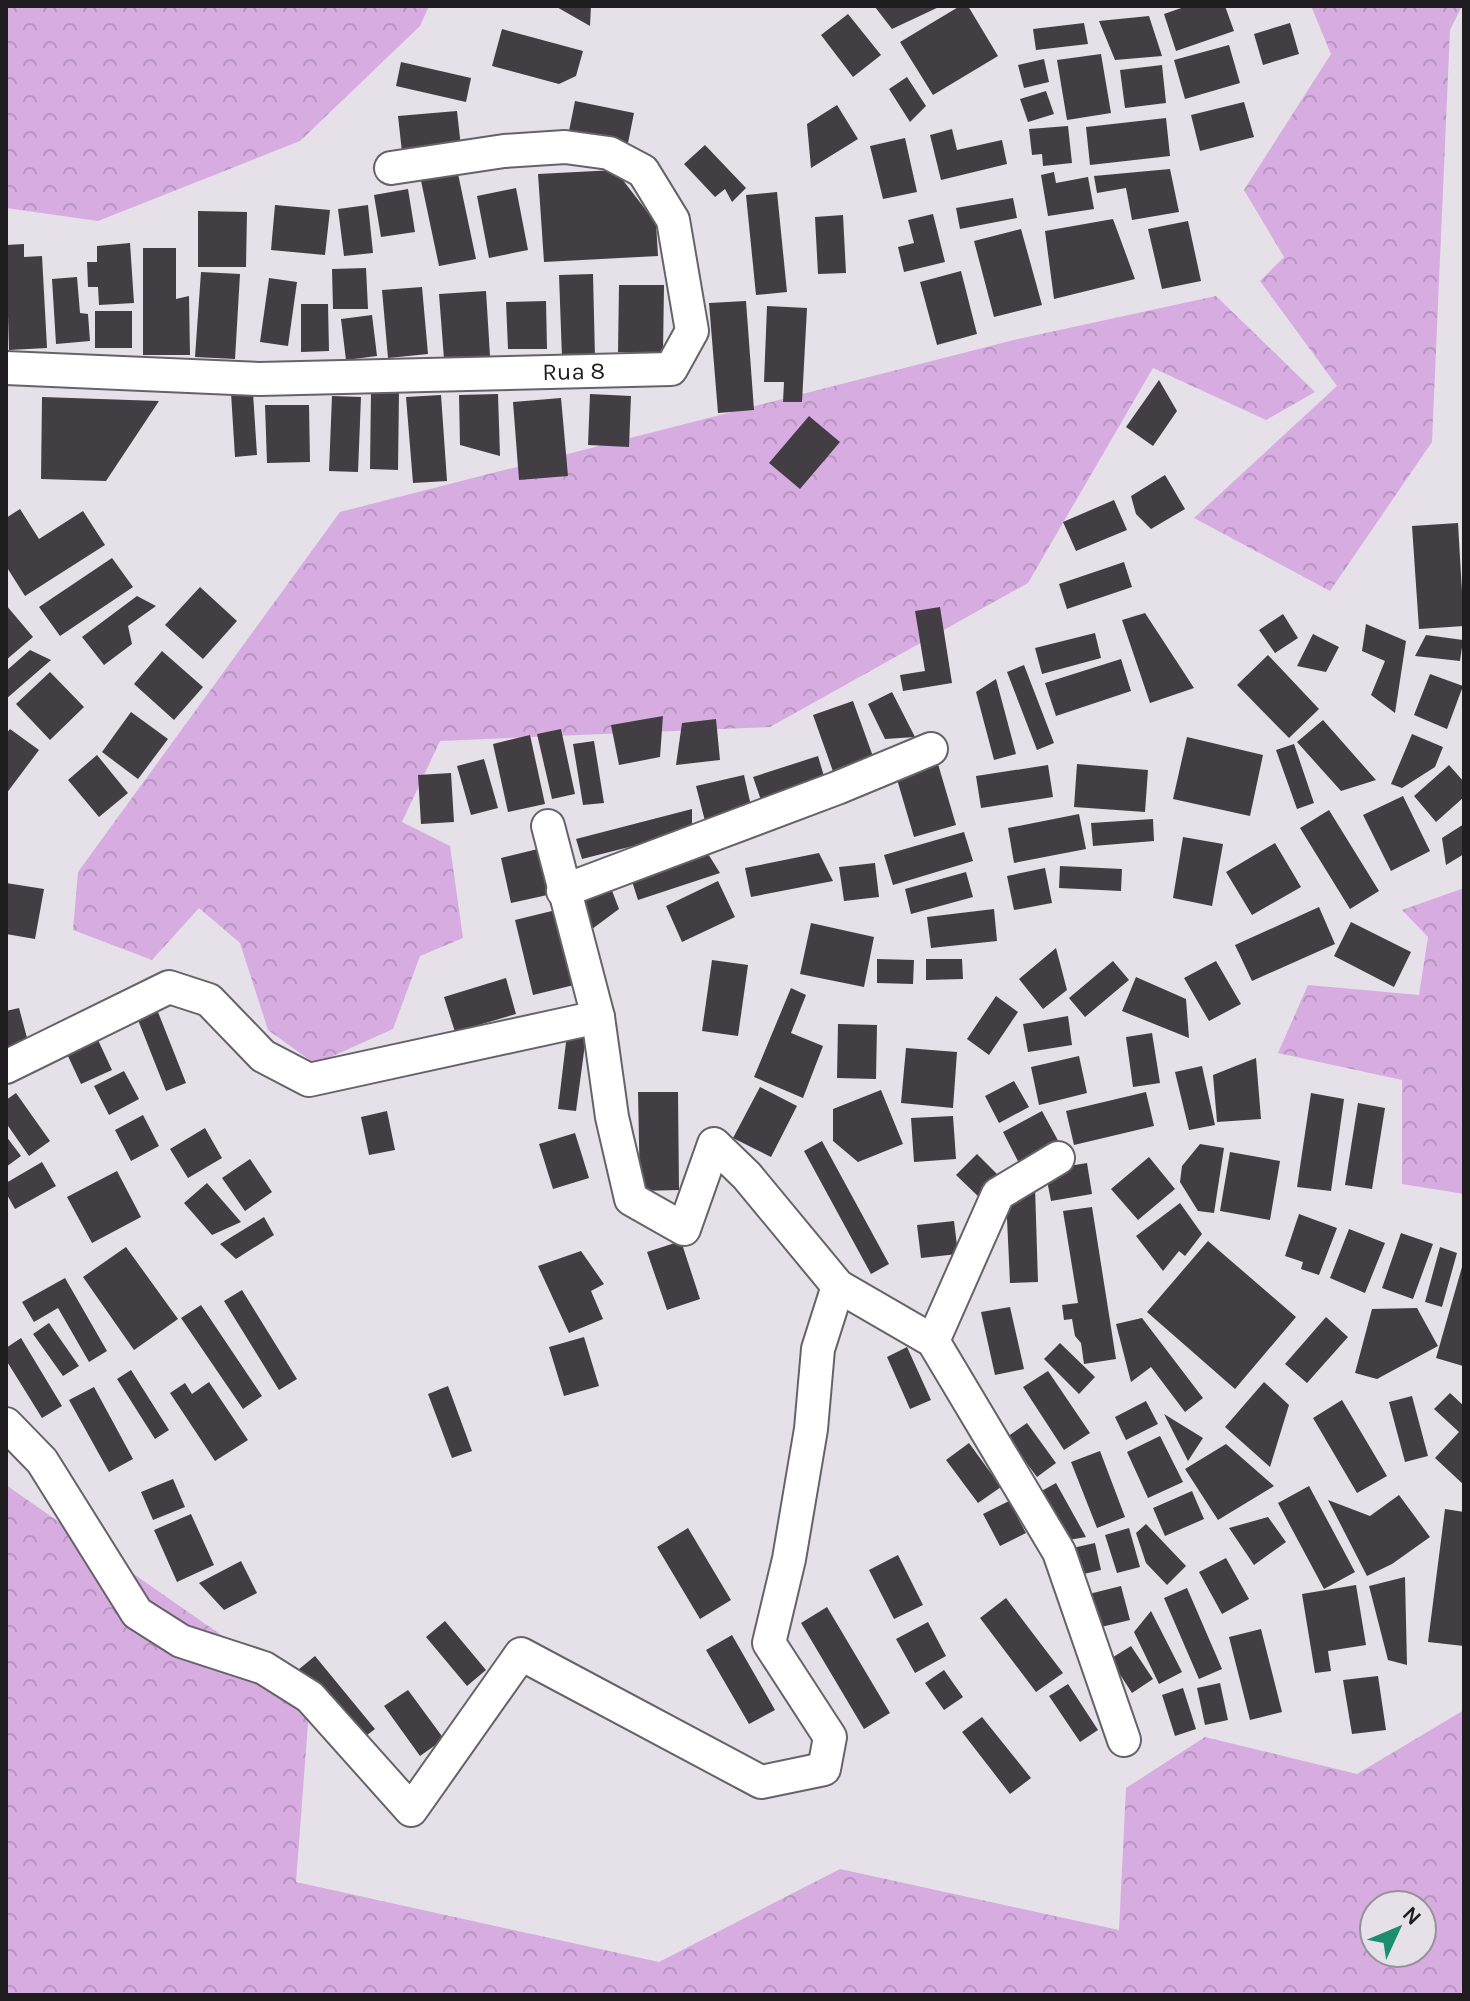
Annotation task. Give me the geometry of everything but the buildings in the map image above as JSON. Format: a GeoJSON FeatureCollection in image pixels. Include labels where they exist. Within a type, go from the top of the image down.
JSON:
{"type":"FeatureCollection","features":[{"type":"Feature","properties":{"kind":"street","name":"Rua 8"},"geometry":{"type":"LineString","coordinates":[[6,368],[259,379],[671,369],[692,331],[673,220],[643,171],[609,153],[565,147],[504,151],[391,168]]}},
{"type":"Feature","properties":{"kind":"street"},"geometry":{"type":"LineString","coordinates":[[563,891],[837,788],[931,749]]}},
{"type":"Feature","properties":{"kind":"street"},"geometry":{"type":"LineString","coordinates":[[548,826],[598,1017],[612,1117],[631,1199],[684,1229],[714,1144],[747,1176],[838,1286],[933,1341],[1059,1552],[1124,1740]]}},
{"type":"Feature","properties":{"kind":"street"},"geometry":{"type":"LineString","coordinates":[[6,1067],[169,987],[209,1000],[263,1056],[309,1080],[598,1017]]}},
{"type":"Feature","properties":{"kind":"street"},"geometry":{"type":"LineString","coordinates":[[933,1341],[998,1194],[1058,1158]]}},
{"type":"Feature","properties":{"kind":"street"},"geometry":{"type":"LineString","coordinates":[[6,1424],[42,1461],[137,1613],[181,1641],[264,1668],[310,1697],[411,1810],[521,1654],[761,1782],[824,1769],[830,1737],[769,1643],[789,1559],[808,1443],[818,1349],[838,1286]]}},
{"type":"Feature","properties":{"kind":"green space"},"geometry":{"type":"Polygon","coordinates":[[[6,6],[429,6],[420,26],[300,141],[98,221],[6,208],[6,6]]]}},
{"type":"Feature","properties":{"kind":"green space"},"geometry":{"type":"Polygon","coordinates":[[[1311,6],[1462,6],[1450,30],[1432,442],[1330,591],[1194,518],[1337,386],[1260,281],[1284,257],[1244,190],[1331,54],[1311,6]]]}},
{"type":"Feature","properties":{"kind":"green space"},"geometry":{"type":"Polygon","coordinates":[[[1216,296],[1315,392],[1266,420],[1153,368],[1028,583],[770,727],[440,741],[402,822],[450,846],[463,938],[420,956],[393,1029],[315,1064],[268,1030],[240,943],[199,908],[152,960],[73,930],[78,872],[340,512],[1018,339],[1216,296]]]}},
{"type":"Feature","properties":{"kind":"green space"},"geometry":{"type":"Polygon","coordinates":[[[1464,888],[1464,1194],[1402,1184],[1402,1080],[1278,1053],[1308,985],[1419,995],[1428,937],[1402,910],[1464,888]]]}},
{"type":"Feature","properties":{"kind":"green space"},"geometry":{"type":"Polygon","coordinates":[[[6,1485],[310,1697],[296,1882],[659,1962],[840,1869],[1119,1930],[1126,1788],[1205,1737],[1357,1774],[1464,1710],[1464,1995],[6,1995],[6,1485]]]}}]}
